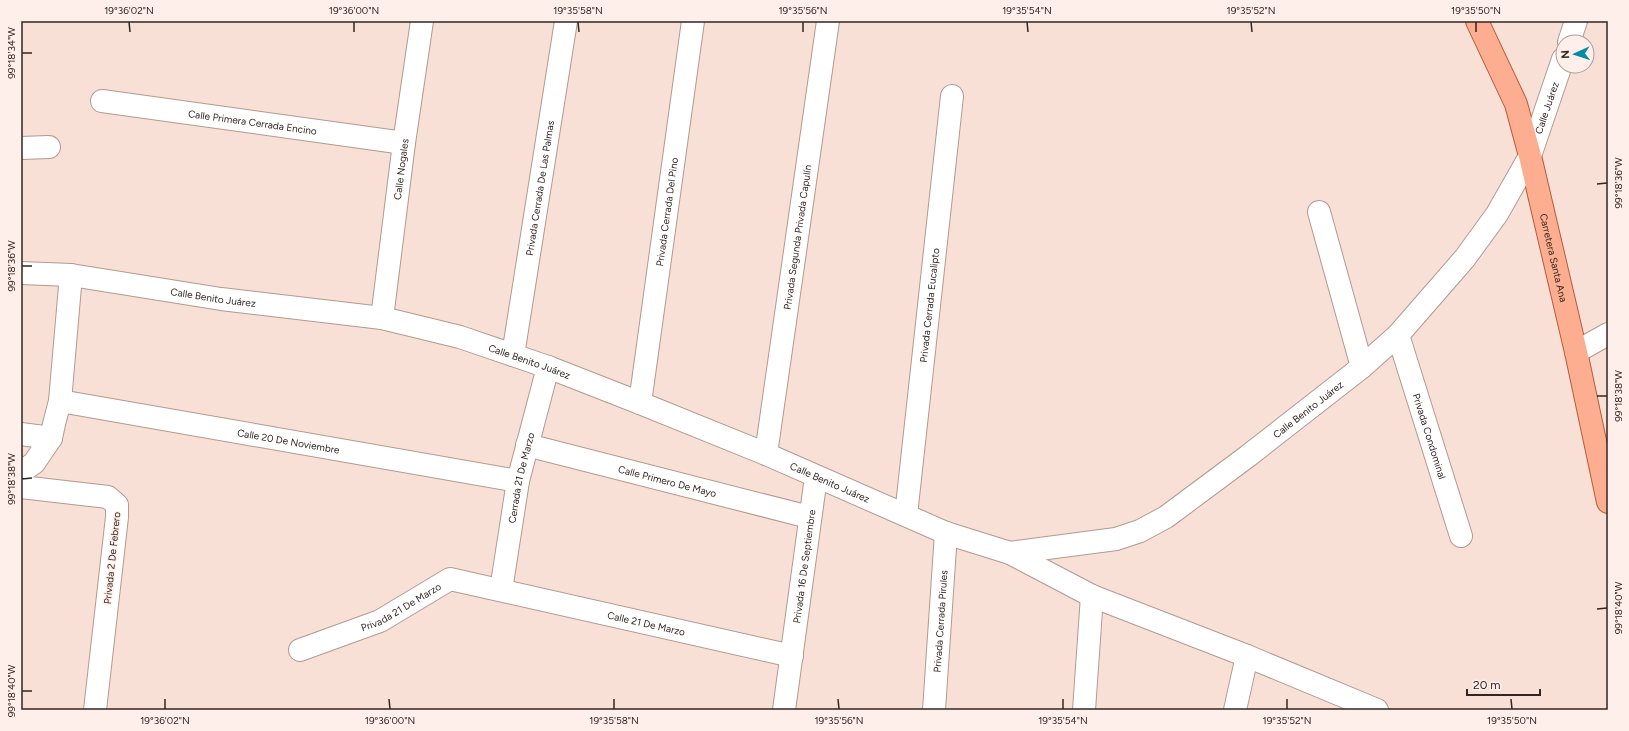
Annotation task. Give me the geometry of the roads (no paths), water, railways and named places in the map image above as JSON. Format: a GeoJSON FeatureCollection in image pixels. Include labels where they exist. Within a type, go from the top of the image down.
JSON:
{"type":"FeatureCollection","features":[{"type":"Feature","properties":{"kind":"main road","name":"Carretera Santa Ana"},"geometry":{"type":"LineString","coordinates":[[1476,21],[1516,104],[1530,156],[1576,352],[1608,502]]}},
{"type":"Feature","properties":{"kind":"street","name":"Calle Nogales"},"geometry":{"type":"LineString","coordinates":[[382,318],[404,143],[422,21]]}},
{"type":"Feature","properties":{"kind":"street","name":"Privada Cerrada De Las Palmas"},"geometry":{"type":"LineString","coordinates":[[514,355],[566,21]]}},
{"type":"Feature","properties":{"kind":"street","name":"Privada Cerrada Del Pino"},"geometry":{"type":"LineString","coordinates":[[640,402],[693,21]]}},
{"type":"Feature","properties":{"kind":"street","name":"Privada Segunda Privada Capulín"},"geometry":{"type":"LineString","coordinates":[[766,454],[828,21]]}},
{"type":"Feature","properties":{"kind":"street"},"geometry":{"type":"LineString","coordinates":[[1572,34],[1576,21]]}},
{"type":"Feature","properties":{"kind":"street","name":"Calle Juárez"},"geometry":{"type":"LineString","coordinates":[[1530,156],[1558,74]]}},
{"type":"Feature","properties":{"kind":"street","name":"Privada Cerrada Eucalipto"},"geometry":{"type":"LineString","coordinates":[[906,515],[952,96]]}},
{"type":"Feature","properties":{"kind":"street","name":"Calle Primera Cerrada Encino"},"geometry":{"type":"LineString","coordinates":[[102,101],[404,143]]}},
{"type":"Feature","properties":{"kind":"street"},"geometry":{"type":"LineString","coordinates":[[21,148],[49,148]]}},
{"type":"Feature","properties":{"kind":"street","name":"Calle Benito Juárez"},"geometry":{"type":"LineString","coordinates":[[1010,553],[1116,539],[1140,531],[1166,517],[1248,456],[1362,367],[1398,335],[1465,258],[1497,214],[1530,156]]}},
{"type":"Feature","properties":{"kind":"street"},"geometry":{"type":"LineString","coordinates":[[1319,212],[1362,367]]}},
{"type":"Feature","properties":{"kind":"street","name":"Calle Benito Juárez"},"geometry":{"type":"LineString","coordinates":[[21,273],[71,275],[221,299],[382,318],[460,336],[640,402],[766,454],[946,533],[1010,553],[1092,596],[1247,656],[1377,710]]}},
{"type":"Feature","properties":{"kind":"street"},"geometry":{"type":"LineString","coordinates":[[21,472],[34,463],[51,438],[60,401],[71,275]]}},
{"type":"Feature","properties":{"kind":"street"},"geometry":{"type":"LineString","coordinates":[[1576,352],[1608,334]]}},
{"type":"Feature","properties":{"kind":"street","name":"Privada Condominal"},"geometry":{"type":"LineString","coordinates":[[1398,335],[1461,536]]}},
{"type":"Feature","properties":{"kind":"street","name":"Cerrada 21 De Marzo"},"geometry":{"type":"LineString","coordinates":[[501,590],[518,481],[548,368]]}},
{"type":"Feature","properties":{"kind":"street","name":"Calle 20 De Noviembre"},"geometry":{"type":"LineString","coordinates":[[60,401],[518,481]]}},
{"type":"Feature","properties":{"kind":"street"},"geometry":{"type":"LineString","coordinates":[[21,434],[51,438]]}},
{"type":"Feature","properties":{"kind":"street","name":"Calle Primero De Mayo"},"geometry":{"type":"LineString","coordinates":[[527,445],[809,517]]}},
{"type":"Feature","properties":{"kind":"street","name":"Privada 16 De Septiembre"},"geometry":{"type":"LineString","coordinates":[[784,710],[809,517],[816,477]]}},
{"type":"Feature","properties":{"kind":"street","name":"Privada 2 De Febrero"},"geometry":{"type":"LineString","coordinates":[[21,487],[108,497],[117,505],[117,517],[95,710]]}},
{"type":"Feature","properties":{"kind":"street","name":"Privada Cerrada Pirules"},"geometry":{"type":"LineString","coordinates":[[934,710],[946,533]]}},
{"type":"Feature","properties":{"kind":"street","name":"Privada 21 De Marzo"},"geometry":{"type":"LineString","coordinates":[[300,650],[380,621],[450,579],[501,590]]}},
{"type":"Feature","properties":{"kind":"street","name":"Calle 21 De Marzo"},"geometry":{"type":"LineString","coordinates":[[501,590],[792,656]]}},
{"type":"Feature","properties":{"kind":"street"},"geometry":{"type":"LineString","coordinates":[[1084,710],[1092,596]]}},
{"type":"Feature","properties":{"kind":"street"},"geometry":{"type":"LineString","coordinates":[[1235,710],[1247,656]]}}]}
